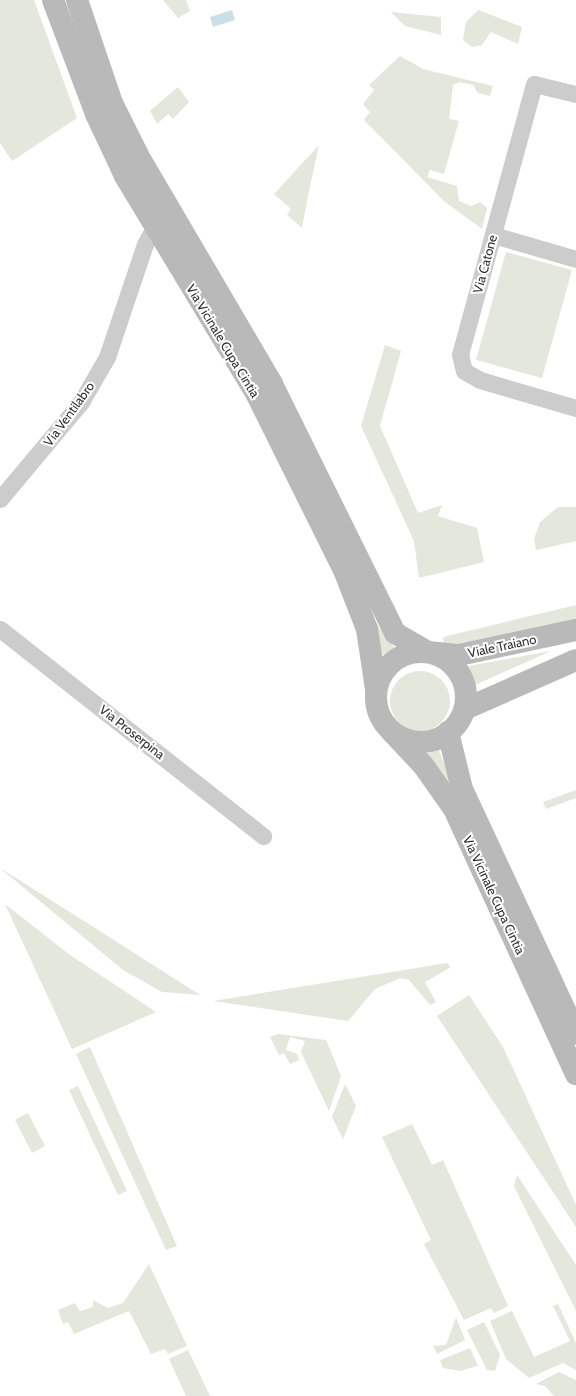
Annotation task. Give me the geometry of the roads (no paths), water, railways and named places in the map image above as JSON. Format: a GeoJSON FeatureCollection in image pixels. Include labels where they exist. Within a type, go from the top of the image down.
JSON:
{"type":"FeatureCollection","features":[{"type":"Feature","properties":{"kind":"main road","name":"Via Vicinale Cupa Cintia"},"geometry":{"type":"LineString","coordinates":[[53,0],[96,114],[154,228],[256,393],[292,462],[367,629],[376,689]]}},
{"type":"Feature","properties":{"kind":"main road","name":"Via Vicinale Cupa Cintia"},"geometry":{"type":"LineString","coordinates":[[77,0],[112,103],[186,240],[272,384],[388,621],[406,641],[428,652]]}},
{"type":"Feature","properties":{"kind":"main road"},"geometry":{"type":"LineString","coordinates":[[154,228],[176,225],[186,240]]}},
{"type":"Feature","properties":{"kind":"main road","name":"Viale Traiano"},"geometry":{"type":"LineString","coordinates":[[428,652],[458,655],[576,630]]}},
{"type":"Feature","properties":{"kind":"main road"},"geometry":{"type":"LineString","coordinates":[[428,652],[448,660],[459,672],[466,688],[465,708],[456,726],[448,732],[420,742],[404,739],[390,730],[376,705],[376,689],[390,663],[407,653],[428,652]]}},
{"type":"Feature","properties":{"kind":"main road"},"geometry":{"type":"LineString","coordinates":[[465,708],[576,660]]}},
{"type":"Feature","properties":{"kind":"main road","name":"Via Vicinale Cupa Cintia"},"geometry":{"type":"LineString","coordinates":[[390,730],[423,765],[454,809],[576,1074]]}},
{"type":"Feature","properties":{"kind":"main road","name":"Via Vicinale Cupa Cintia"},"geometry":{"type":"LineString","coordinates":[[448,732],[462,789],[576,1034]]}},
{"type":"Feature","properties":{"kind":"street","name":"Via Catone"},"geometry":{"type":"LineString","coordinates":[[576,94],[534,84],[460,354],[464,371],[480,380],[576,408]]}},
{"type":"Feature","properties":{"kind":"street","name":"Via Ventilabro"},"geometry":{"type":"LineString","coordinates":[[0,499],[81,402],[107,357],[145,244],[154,228]]}},
{"type":"Feature","properties":{"kind":"street"},"geometry":{"type":"LineString","coordinates":[[493,235],[576,259]]}},
{"type":"Feature","properties":{"kind":"street","name":"Via Proserpina"},"geometry":{"type":"LineString","coordinates":[[0,629],[263,836]]}},
{"type":"Feature","properties":{"kind":"water"},"geometry":{"type":"Polygon","coordinates":[[[232,10],[235,20],[213,27],[210,17],[232,10]]]}}]}
